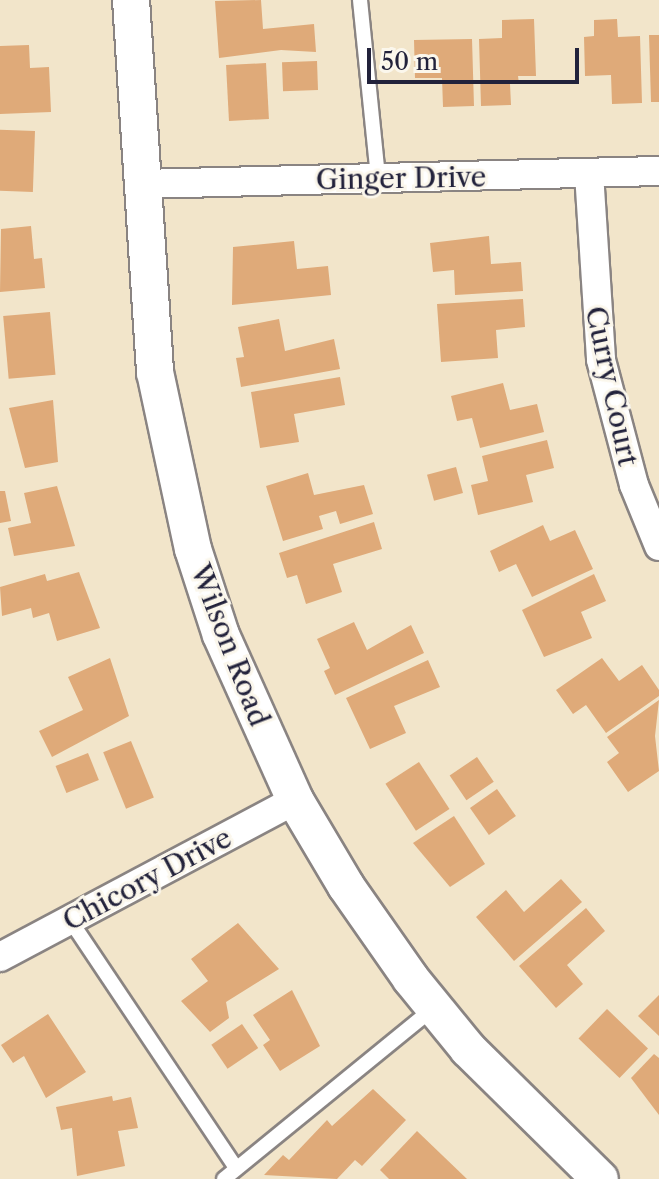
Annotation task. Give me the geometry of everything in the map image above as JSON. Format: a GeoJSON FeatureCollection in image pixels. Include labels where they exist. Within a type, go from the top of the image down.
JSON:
{"type":"FeatureCollection","features":[{"type":"Feature","properties":{"kind":"street","name":"Wilson Road"},"geometry":{"type":"LineString","coordinates":[[131,0],[154,358],[171,462],[221,635],[295,800],[346,886],[434,1008],[530,1114],[600,1179]]}},
{"type":"Feature","properties":{"kind":"street","name":"Ginger Drive"},"geometry":{"type":"LineString","coordinates":[[142,184],[659,171]]}},
{"type":"Feature","properties":{"kind":"street","name":"Curry Court"},"geometry":{"type":"LineString","coordinates":[[589,173],[601,360],[634,485],[659,546]]}},
{"type":"Feature","properties":{"kind":"street","name":"Chicory Drive"},"geometry":{"type":"LineString","coordinates":[[0,957],[295,800]]}},
{"type":"Feature","properties":{"kind":"lane"},"geometry":{"type":"LineString","coordinates":[[360,0],[378,178]]}},
{"type":"Feature","properties":{"kind":"lane"},"geometry":{"type":"LineString","coordinates":[[70,920],[236,1168]]}},
{"type":"Feature","properties":{"kind":"lane"},"geometry":{"type":"LineString","coordinates":[[224,1179],[434,1008]]}},
{"type":"Feature","properties":{"kind":"building"},"geometry":{"type":"Polygon","coordinates":[[[261,0],[263,29],[314,24],[316,52],[281,50],[219,58],[215,1],[261,0]]]}},
{"type":"Feature","properties":{"kind":"building"},"geometry":{"type":"Polygon","coordinates":[[[534,19],[536,76],[518,76],[519,84],[510,84],[511,105],[481,106],[479,39],[502,38],[502,20],[534,19]]]}},
{"type":"Feature","properties":{"kind":"building"},"geometry":{"type":"Polygon","coordinates":[[[617,19],[618,37],[640,36],[642,103],[612,104],[611,75],[585,76],[584,37],[594,36],[594,20],[617,19]]]}},
{"type":"Feature","properties":{"kind":"building"},"geometry":{"type":"Polygon","coordinates":[[[649,35],[659,35],[659,102],[651,102],[649,35]]]}},
{"type":"Feature","properties":{"kind":"building"},"geometry":{"type":"Polygon","coordinates":[[[472,39],[474,106],[443,107],[442,78],[415,78],[414,40],[472,39]]]}},
{"type":"Feature","properties":{"kind":"building"},"geometry":{"type":"Polygon","coordinates":[[[29,45],[30,68],[49,67],[51,112],[0,114],[0,46],[29,45]]]}},
{"type":"Feature","properties":{"kind":"building"},"geometry":{"type":"Polygon","coordinates":[[[317,61],[318,90],[283,91],[282,62],[317,61]]]}},
{"type":"Feature","properties":{"kind":"building"},"geometry":{"type":"Polygon","coordinates":[[[266,63],[269,119],[229,121],[226,65],[266,63]]]}},
{"type":"Feature","properties":{"kind":"building"},"geometry":{"type":"Polygon","coordinates":[[[0,130],[35,131],[33,192],[0,191],[0,130]]]}},
{"type":"Feature","properties":{"kind":"building"},"geometry":{"type":"Polygon","coordinates":[[[31,226],[34,259],[42,258],[45,288],[0,292],[1,229],[31,226]]]}},
{"type":"Feature","properties":{"kind":"building"},"geometry":{"type":"Polygon","coordinates":[[[489,236],[491,264],[521,262],[523,291],[455,295],[454,270],[433,272],[430,243],[489,236]]]}},
{"type":"Feature","properties":{"kind":"building"},"geometry":{"type":"Polygon","coordinates":[[[294,241],[297,269],[328,266],[331,295],[232,305],[233,247],[294,241]]]}},
{"type":"Feature","properties":{"kind":"building"},"geometry":{"type":"Polygon","coordinates":[[[523,299],[525,327],[496,330],[498,358],[441,362],[437,304],[523,299]]]}},
{"type":"Feature","properties":{"kind":"building"},"geometry":{"type":"Polygon","coordinates":[[[50,312],[55,375],[9,379],[3,316],[50,312]]]}},
{"type":"Feature","properties":{"kind":"building"},"geometry":{"type":"Polygon","coordinates":[[[279,319],[285,351],[334,339],[340,369],[241,387],[236,358],[244,357],[238,327],[279,319]]]}},
{"type":"Feature","properties":{"kind":"building"},"geometry":{"type":"Polygon","coordinates":[[[340,377],[345,405],[294,414],[299,442],[260,448],[251,392],[340,377]]]}},
{"type":"Feature","properties":{"kind":"building"},"geometry":{"type":"Polygon","coordinates":[[[503,383],[510,410],[537,404],[544,432],[480,448],[472,418],[457,421],[451,396],[503,383]]]}},
{"type":"Feature","properties":{"kind":"building"},"geometry":{"type":"Polygon","coordinates":[[[53,400],[58,462],[25,468],[9,408],[53,400]]]}},
{"type":"Feature","properties":{"kind":"building"},"geometry":{"type":"Polygon","coordinates":[[[547,440],[554,468],[526,475],[533,502],[478,515],[471,485],[488,481],[482,456],[547,440]]]}},
{"type":"Feature","properties":{"kind":"building"},"geometry":{"type":"Polygon","coordinates":[[[456,467],[463,493],[434,501],[427,475],[456,467]]]}},
{"type":"Feature","properties":{"kind":"building"},"geometry":{"type":"Polygon","coordinates":[[[308,473],[314,495],[364,485],[373,514],[340,524],[336,511],[319,516],[323,529],[283,541],[266,486],[308,473]]]}},
{"type":"Feature","properties":{"kind":"building"},"geometry":{"type":"Polygon","coordinates":[[[57,486],[75,546],[14,556],[8,528],[31,523],[24,493],[57,486]]]}},
{"type":"Feature","properties":{"kind":"building"},"geometry":{"type":"Polygon","coordinates":[[[0,491],[5,491],[11,521],[0,523],[0,491]]]}},
{"type":"Feature","properties":{"kind":"building"},"geometry":{"type":"Polygon","coordinates":[[[374,522],[382,549],[333,564],[342,592],[306,604],[297,575],[287,578],[279,553],[374,522]]]}},
{"type":"Feature","properties":{"kind":"building"},"geometry":{"type":"Polygon","coordinates":[[[543,525],[550,541],[575,530],[593,569],[532,597],[516,564],[499,572],[490,551],[543,525]]]}},
{"type":"Feature","properties":{"kind":"building"},"geometry":{"type":"Polygon","coordinates":[[[79,572],[100,628],[57,641],[49,613],[33,618],[31,608],[2,616],[0,587],[45,574],[47,581],[79,572]]]}},
{"type":"Feature","properties":{"kind":"building"},"geometry":{"type":"Polygon","coordinates":[[[594,574],[606,601],[581,612],[592,638],[544,657],[522,610],[594,574]]]}},
{"type":"Feature","properties":{"kind":"building"},"geometry":{"type":"Polygon","coordinates":[[[354,622],[367,650],[411,625],[424,653],[335,695],[324,671],[330,668],[317,639],[354,622]]]}},
{"type":"Feature","properties":{"kind":"building"},"geometry":{"type":"Polygon","coordinates":[[[110,658],[129,716],[52,757],[39,731],[83,710],[68,677],[110,658]]]}},
{"type":"Feature","properties":{"kind":"building"},"geometry":{"type":"Polygon","coordinates":[[[602,658],[619,681],[642,665],[659,690],[659,696],[606,733],[586,705],[573,714],[556,690],[602,658]]]}},
{"type":"Feature","properties":{"kind":"building"},"geometry":{"type":"Polygon","coordinates":[[[428,660],[440,687],[394,706],[406,733],[370,749],[346,698],[428,660]]]}},
{"type":"Feature","properties":{"kind":"building"},"geometry":{"type":"Polygon","coordinates":[[[659,700],[655,736],[659,771],[628,792],[607,762],[619,753],[607,737],[659,700]]]}},
{"type":"Feature","properties":{"kind":"building"},"geometry":{"type":"Polygon","coordinates":[[[131,741],[154,798],[126,809],[103,752],[131,741]]]}},
{"type":"Feature","properties":{"kind":"building"},"geometry":{"type":"Polygon","coordinates":[[[88,753],[99,780],[66,793],[56,766],[88,753]]]}},
{"type":"Feature","properties":{"kind":"building"},"geometry":{"type":"Polygon","coordinates":[[[477,757],[494,782],[466,800],[450,775],[477,757]]]}},
{"type":"Feature","properties":{"kind":"building"},"geometry":{"type":"Polygon","coordinates":[[[419,762],[449,809],[416,831],[385,784],[419,762]]]}},
{"type":"Feature","properties":{"kind":"building"},"geometry":{"type":"Polygon","coordinates":[[[497,789],[516,816],[489,835],[470,808],[497,789]]]}},
{"type":"Feature","properties":{"kind":"building"},"geometry":{"type":"Polygon","coordinates":[[[454,816],[485,864],[450,887],[413,843],[454,816]]]}},
{"type":"Feature","properties":{"kind":"building"},"geometry":{"type":"Polygon","coordinates":[[[561,879],[582,902],[514,961],[476,917],[506,890],[524,912],[561,879]]]}},
{"type":"Feature","properties":{"kind":"building"},"geometry":{"type":"Polygon","coordinates":[[[586,908],[605,931],[567,965],[583,984],[556,1008],[519,966],[586,908]]]}},
{"type":"Feature","properties":{"kind":"building"},"geometry":{"type":"Polygon","coordinates":[[[238,923],[279,969],[226,1002],[229,1018],[210,1032],[181,1001],[208,981],[191,959],[238,923]]]}},
{"type":"Feature","properties":{"kind":"building"},"geometry":{"type":"Polygon","coordinates":[[[292,990],[320,1046],[280,1071],[263,1045],[270,1040],[253,1015],[292,990]]]}},
{"type":"Feature","properties":{"kind":"building"},"geometry":{"type":"Polygon","coordinates":[[[659,995],[659,1036],[638,1016],[659,995]]]}},
{"type":"Feature","properties":{"kind":"building"},"geometry":{"type":"Polygon","coordinates":[[[607,1009],[648,1049],[620,1078],[579,1038],[607,1009]]]}},
{"type":"Feature","properties":{"kind":"building"},"geometry":{"type":"Polygon","coordinates":[[[48,1014],[86,1072],[46,1098],[24,1056],[13,1063],[1,1045],[48,1014]]]}},
{"type":"Feature","properties":{"kind":"building"},"geometry":{"type":"Polygon","coordinates":[[[242,1024],[258,1048],[228,1069],[211,1045],[242,1024]]]}},
{"type":"Feature","properties":{"kind":"building"},"geometry":{"type":"Polygon","coordinates":[[[654,1054],[659,1058],[659,1115],[631,1078],[654,1054]]]}},
{"type":"Feature","properties":{"kind":"building"},"geometry":{"type":"Polygon","coordinates":[[[373,1089],[406,1120],[362,1166],[355,1160],[337,1179],[264,1175],[283,1155],[289,1160],[327,1120],[332,1126],[373,1089]]]}},
{"type":"Feature","properties":{"kind":"building"},"geometry":{"type":"Polygon","coordinates":[[[112,1096],[113,1101],[131,1097],[138,1128],[118,1131],[125,1166],[77,1176],[72,1128],[61,1130],[56,1107],[112,1096]]]}},
{"type":"Feature","properties":{"kind":"building"},"geometry":{"type":"Polygon","coordinates":[[[417,1131],[467,1179],[389,1179],[380,1170],[417,1131]]]}}]}
